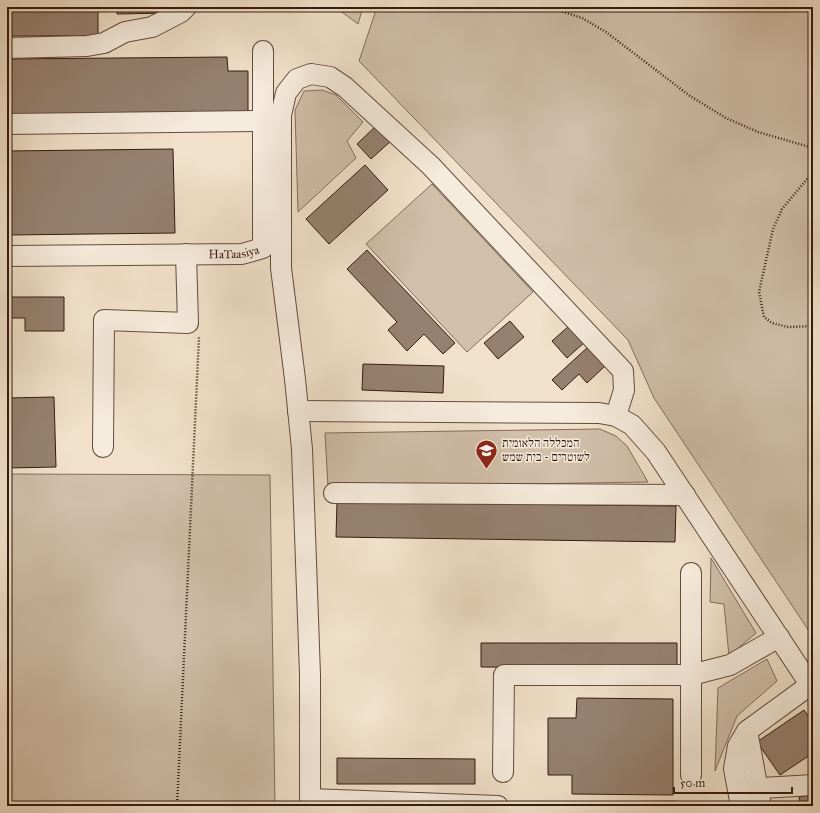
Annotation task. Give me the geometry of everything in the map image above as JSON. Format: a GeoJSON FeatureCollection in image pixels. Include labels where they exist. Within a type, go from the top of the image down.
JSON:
{"type":"FeatureCollection","features":[{"type":"Feature","properties":{"kind":"street"},"geometry":{"type":"LineString","coordinates":[[7,48],[87,46],[104,43],[125,32],[152,27],[181,12],[186,7]]}},
{"type":"Feature","properties":{"kind":"street","name":"HaTaasiya"},"geometry":{"type":"LineString","coordinates":[[7,256],[242,254],[263,248],[263,51]]}},
{"type":"Feature","properties":{"kind":"street"},"geometry":{"type":"LineString","coordinates":[[498,806],[310,802],[310,675],[302,449],[281,268],[281,115],[286,93],[297,79],[311,74],[330,77],[345,87],[431,166],[623,372],[624,390],[616,416]]}},
{"type":"Feature","properties":{"kind":"street"},"geometry":{"type":"LineString","coordinates":[[7,124],[263,121]]}},
{"type":"Feature","properties":{"kind":"street"},"geometry":{"type":"LineString","coordinates":[[103,447],[104,320],[188,323],[186,254]]}},
{"type":"Feature","properties":{"kind":"street"},"geometry":{"type":"LineString","coordinates":[[298,411],[599,412],[616,416],[632,425],[656,452],[812,687],[747,730],[738,746],[734,769],[739,798],[759,797],[813,785]]}},
{"type":"Feature","properties":{"kind":"street"},"geometry":{"type":"LineString","coordinates":[[334,493],[685,495]]}},
{"type":"Feature","properties":{"kind":"street"},"geometry":{"type":"LineString","coordinates":[[691,573],[691,775]]}},
{"type":"Feature","properties":{"kind":"street"},"geometry":{"type":"LineString","coordinates":[[503,772],[504,675],[691,675],[730,665],[779,637]]}},
{"type":"Feature","properties":{"kind":"street"},"geometry":{"type":"LineString","coordinates":[[747,730],[759,797]]}},
{"type":"Feature","properties":{"kind":"path"},"geometry":{"type":"LineString","coordinates":[[548,7],[582,18],[606,32],[690,96],[726,118],[758,132],[813,148]]}},
{"type":"Feature","properties":{"kind":"path"},"geometry":{"type":"LineString","coordinates":[[813,172],[782,209],[773,229],[759,292],[764,317],[772,323],[788,327],[813,326]]}},
{"type":"Feature","properties":{"kind":"path"},"geometry":{"type":"LineString","coordinates":[[177,806],[199,333]]}},
{"type":"Feature","properties":{"kind":"shaded area"},"geometry":{"type":"Polygon","coordinates":[[[335,7],[363,7],[358,24],[335,7]]]}},
{"type":"Feature","properties":{"kind":"shaded area"},"geometry":{"type":"Polygon","coordinates":[[[377,7],[813,7],[813,637],[654,398],[628,340],[359,61],[377,7]]]}},
{"type":"Feature","properties":{"kind":"shaded area"},"geometry":{"type":"Polygon","coordinates":[[[322,90],[336,95],[363,122],[347,141],[356,158],[298,212],[295,110],[304,91],[322,90]]]}},
{"type":"Feature","properties":{"kind":"shaded area"},"geometry":{"type":"Polygon","coordinates":[[[432,184],[533,292],[467,352],[366,244],[432,184]]]}},
{"type":"Feature","properties":{"kind":"shaded area"},"geometry":{"type":"Polygon","coordinates":[[[600,429],[616,436],[627,446],[648,482],[328,487],[325,433],[600,429]]]}},
{"type":"Feature","properties":{"kind":"shaded area"},"geometry":{"type":"Polygon","coordinates":[[[7,474],[270,475],[275,806],[7,806],[7,474]]]}},
{"type":"Feature","properties":{"kind":"shaded area"},"geometry":{"type":"Polygon","coordinates":[[[711,558],[756,633],[729,656],[724,604],[710,602],[711,558]]]}},
{"type":"Feature","properties":{"kind":"shaded area"},"geometry":{"type":"Polygon","coordinates":[[[767,659],[777,681],[737,716],[715,771],[718,688],[767,659]]]}},
{"type":"Feature","properties":{"kind":"shaded area"},"geometry":{"type":"Polygon","coordinates":[[[675,801],[675,806],[585,806],[585,802],[675,801]]]}},
{"type":"Feature","properties":{"kind":"building"},"geometry":{"type":"Polygon","coordinates":[[[7,7],[98,7],[98,36],[7,36],[7,7]]]}},
{"type":"Feature","properties":{"kind":"building"},"geometry":{"type":"Polygon","coordinates":[[[117,7],[167,7],[167,13],[117,14],[117,7]]]}},
{"type":"Feature","properties":{"kind":"building"},"geometry":{"type":"Polygon","coordinates":[[[227,57],[228,71],[248,71],[248,112],[7,115],[7,59],[227,57]]]}},
{"type":"Feature","properties":{"kind":"building"},"geometry":{"type":"Polygon","coordinates":[[[377,125],[392,140],[371,159],[357,144],[377,125]]]}},
{"type":"Feature","properties":{"kind":"building"},"geometry":{"type":"Polygon","coordinates":[[[173,149],[175,233],[7,235],[7,151],[173,149]]]}},
{"type":"Feature","properties":{"kind":"building"},"geometry":{"type":"Polygon","coordinates":[[[365,165],[388,190],[329,244],[306,219],[365,165]]]}},
{"type":"Feature","properties":{"kind":"building"},"geometry":{"type":"Polygon","coordinates":[[[367,250],[455,343],[443,354],[424,334],[407,351],[388,330],[397,322],[347,269],[367,250]]]}},
{"type":"Feature","properties":{"kind":"building"},"geometry":{"type":"Polygon","coordinates":[[[8,297],[64,297],[64,331],[25,331],[25,318],[8,318],[8,297]]]}},
{"type":"Feature","properties":{"kind":"building"},"geometry":{"type":"Polygon","coordinates":[[[510,321],[524,337],[498,359],[484,343],[510,321]]]}},
{"type":"Feature","properties":{"kind":"building"},"geometry":{"type":"Polygon","coordinates":[[[570,325],[585,342],[567,358],[552,341],[570,325]]]}},
{"type":"Feature","properties":{"kind":"building"},"geometry":{"type":"Polygon","coordinates":[[[588,347],[605,366],[587,383],[579,374],[562,390],[552,380],[588,347]]]}},
{"type":"Feature","properties":{"kind":"building"},"geometry":{"type":"Polygon","coordinates":[[[363,364],[444,366],[443,393],[362,390],[363,364]]]}},
{"type":"Feature","properties":{"kind":"building"},"geometry":{"type":"Polygon","coordinates":[[[54,397],[56,467],[7,468],[7,398],[54,397]]]}},
{"type":"Feature","properties":{"kind":"building"},"geometry":{"type":"Polygon","coordinates":[[[337,502],[676,506],[675,542],[336,537],[337,502]]]}},
{"type":"Feature","properties":{"kind":"building"},"geometry":{"type":"Polygon","coordinates":[[[481,643],[677,643],[677,668],[481,667],[481,643]]]}},
{"type":"Feature","properties":{"kind":"building"},"geometry":{"type":"Polygon","coordinates":[[[577,698],[673,699],[673,795],[572,794],[572,775],[548,775],[548,718],[576,718],[577,698]]]}},
{"type":"Feature","properties":{"kind":"building"},"geometry":{"type":"Polygon","coordinates":[[[804,710],[813,723],[813,753],[780,775],[757,742],[804,710]]]}},
{"type":"Feature","properties":{"kind":"building"},"geometry":{"type":"Polygon","coordinates":[[[337,758],[475,759],[475,784],[337,784],[337,758]]]}},
{"type":"Feature","properties":{"kind":"building"},"geometry":{"type":"Polygon","coordinates":[[[813,795],[813,806],[800,806],[799,797],[813,795]]]}},
{"type":"Feature","properties":{"kind":"place","name":"המכללה הלאומית לשוטרים - בית שמש"},"geometry":{"type":"Point","coordinates":[487,470]}}]}
